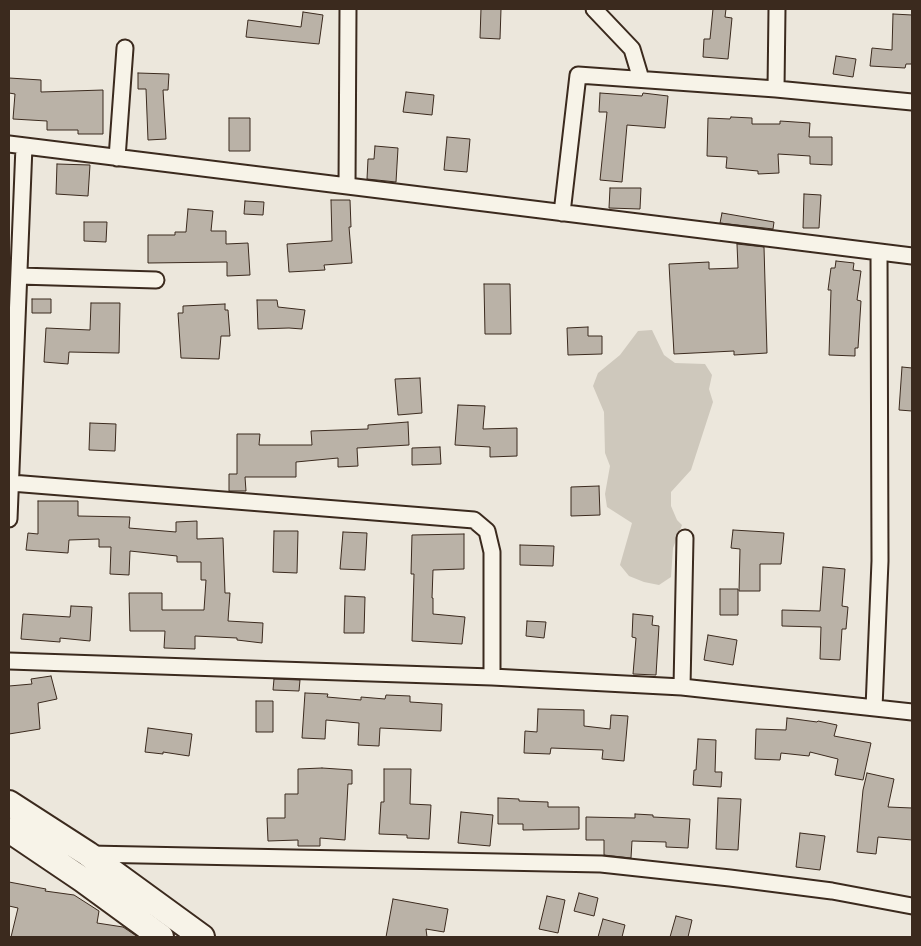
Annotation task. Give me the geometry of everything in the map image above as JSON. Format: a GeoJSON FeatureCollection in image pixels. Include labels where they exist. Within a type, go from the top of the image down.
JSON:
{"type":"FeatureCollection","features":[{"type":"Feature","properties":{"kind":"highway"},"geometry":{"type":"LineString","coordinates":[[9,803],[88,854],[202,937]]}},
{"type":"Feature","properties":{"kind":"highway"},"geometry":{"type":"LineString","coordinates":[[9,830],[83,880],[161,937]]}},
{"type":"Feature","properties":{"kind":"street"},"geometry":{"type":"LineString","coordinates":[[347,186],[348,9]]}},
{"type":"Feature","properties":{"kind":"street"},"geometry":{"type":"LineString","coordinates":[[594,9],[632,49],[641,79]]}},
{"type":"Feature","properties":{"kind":"street"},"geometry":{"type":"LineString","coordinates":[[776,89],[777,9]]}},
{"type":"Feature","properties":{"kind":"street"},"geometry":{"type":"LineString","coordinates":[[117,158],[125,48]]}},
{"type":"Feature","properties":{"kind":"street"},"geometry":{"type":"LineString","coordinates":[[562,213],[578,75],[776,89],[912,102]]}},
{"type":"Feature","properties":{"kind":"street"},"geometry":{"type":"LineString","coordinates":[[9,144],[912,256]]}},
{"type":"Feature","properties":{"kind":"street"},"geometry":{"type":"LineString","coordinates":[[9,519],[24,146]]}},
{"type":"Feature","properties":{"kind":"street"},"geometry":{"type":"LineString","coordinates":[[874,708],[880,561],[879,252]]}},
{"type":"Feature","properties":{"kind":"street"},"geometry":{"type":"LineString","coordinates":[[19,276],[156,280]]}},
{"type":"Feature","properties":{"kind":"street"},"geometry":{"type":"LineString","coordinates":[[11,483],[474,520],[487,531],[492,552],[492,677]]}},
{"type":"Feature","properties":{"kind":"street"},"geometry":{"type":"LineString","coordinates":[[682,687],[685,538]]}},
{"type":"Feature","properties":{"kind":"street"},"geometry":{"type":"LineString","coordinates":[[9,661],[492,677],[682,687],[912,712]]}},
{"type":"Feature","properties":{"kind":"street"},"geometry":{"type":"LineString","coordinates":[[88,854],[602,864],[832,891],[912,906]]}},
{"type":"Feature","properties":{"kind":"shaded area"},"geometry":{"type":"Polygon","coordinates":[[[652,330],[664,355],[675,363],[705,364],[712,375],[709,389],[713,402],[691,470],[671,492],[671,506],[677,520],[682,525],[673,548],[671,577],[659,585],[629,576],[620,565],[632,523],[607,507],[605,494],[610,466],[605,453],[604,412],[593,386],[598,373],[620,355],[638,331],[652,330]]]}},
{"type":"Feature","properties":{"kind":"building"},"geometry":{"type":"Polygon","coordinates":[[[481,9],[501,9],[500,39],[480,38],[481,9]]]}},
{"type":"Feature","properties":{"kind":"building"},"geometry":{"type":"Polygon","coordinates":[[[713,9],[726,9],[725,17],[732,18],[728,59],[703,57],[704,39],[710,39],[713,9]]]}},
{"type":"Feature","properties":{"kind":"building"},"geometry":{"type":"Polygon","coordinates":[[[303,12],[323,15],[319,44],[246,37],[248,20],[301,27],[303,12]]]}},
{"type":"Feature","properties":{"kind":"building"},"geometry":{"type":"Polygon","coordinates":[[[893,14],[912,15],[912,64],[906,64],[905,68],[870,66],[872,48],[892,50],[893,14]]]}},
{"type":"Feature","properties":{"kind":"building"},"geometry":{"type":"Polygon","coordinates":[[[836,56],[856,59],[853,77],[833,74],[836,56]]]}},
{"type":"Feature","properties":{"kind":"building"},"geometry":{"type":"Polygon","coordinates":[[[138,73],[169,74],[168,90],[163,90],[166,139],[148,140],[146,89],[138,89],[138,73]]]}},
{"type":"Feature","properties":{"kind":"building"},"geometry":{"type":"Polygon","coordinates":[[[9,78],[41,80],[41,92],[103,90],[103,134],[78,134],[78,130],[47,130],[47,121],[13,119],[15,94],[9,93],[9,78]]]}},
{"type":"Feature","properties":{"kind":"building"},"geometry":{"type":"Polygon","coordinates":[[[406,92],[434,95],[432,115],[403,112],[406,92]]]}},
{"type":"Feature","properties":{"kind":"building"},"geometry":{"type":"Polygon","coordinates":[[[600,93],[642,96],[643,93],[668,96],[665,128],[627,125],[622,182],[600,180],[607,112],[599,112],[600,93]]]}},
{"type":"Feature","properties":{"kind":"building"},"geometry":{"type":"Polygon","coordinates":[[[731,117],[752,118],[752,124],[780,124],[780,121],[810,123],[809,137],[832,137],[832,165],[810,164],[810,156],[778,154],[779,173],[758,174],[758,171],[726,168],[727,157],[707,156],[708,118],[730,119],[731,117]]]}},
{"type":"Feature","properties":{"kind":"building"},"geometry":{"type":"Polygon","coordinates":[[[229,118],[250,118],[250,151],[229,151],[229,118]]]}},
{"type":"Feature","properties":{"kind":"building"},"geometry":{"type":"Polygon","coordinates":[[[447,137],[470,139],[467,172],[444,170],[447,137]]]}},
{"type":"Feature","properties":{"kind":"building"},"geometry":{"type":"Polygon","coordinates":[[[375,146],[398,148],[396,182],[367,179],[368,159],[374,159],[375,146]]]}},
{"type":"Feature","properties":{"kind":"building"},"geometry":{"type":"Polygon","coordinates":[[[57,164],[90,165],[88,196],[56,194],[57,164]]]}},
{"type":"Feature","properties":{"kind":"building"},"geometry":{"type":"Polygon","coordinates":[[[610,188],[641,188],[640,209],[609,208],[610,188]]]}},
{"type":"Feature","properties":{"kind":"building"},"geometry":{"type":"Polygon","coordinates":[[[804,194],[821,195],[819,228],[803,228],[804,194]]]}},
{"type":"Feature","properties":{"kind":"building"},"geometry":{"type":"Polygon","coordinates":[[[331,200],[350,200],[351,227],[349,227],[352,263],[324,265],[325,270],[289,272],[287,244],[332,241],[331,200]]]}},
{"type":"Feature","properties":{"kind":"building"},"geometry":{"type":"Polygon","coordinates":[[[245,201],[264,202],[263,215],[244,214],[245,201]]]}},
{"type":"Feature","properties":{"kind":"building"},"geometry":{"type":"Polygon","coordinates":[[[188,209],[213,211],[211,231],[226,231],[226,244],[248,243],[250,275],[227,276],[227,262],[148,263],[148,235],[175,235],[175,232],[186,232],[188,209]]]}},
{"type":"Feature","properties":{"kind":"building"},"geometry":{"type":"Polygon","coordinates":[[[722,213],[774,222],[773,229],[720,223],[722,213]]]}},
{"type":"Feature","properties":{"kind":"building"},"geometry":{"type":"Polygon","coordinates":[[[84,222],[107,222],[106,242],[84,241],[84,222]]]}},
{"type":"Feature","properties":{"kind":"building"},"geometry":{"type":"Polygon","coordinates":[[[737,244],[764,247],[767,353],[734,355],[734,351],[674,354],[669,264],[709,262],[709,269],[738,268],[737,244]]]}},
{"type":"Feature","properties":{"kind":"building"},"geometry":{"type":"Polygon","coordinates":[[[836,261],[854,263],[853,270],[861,271],[857,300],[861,301],[858,348],[855,348],[855,356],[829,355],[831,290],[828,290],[831,268],[835,268],[836,261]]]}},
{"type":"Feature","properties":{"kind":"building"},"geometry":{"type":"Polygon","coordinates":[[[484,284],[510,284],[511,334],[485,334],[484,284]]]}},
{"type":"Feature","properties":{"kind":"building"},"geometry":{"type":"Polygon","coordinates":[[[32,299],[51,299],[51,313],[32,313],[32,299]]]}},
{"type":"Feature","properties":{"kind":"building"},"geometry":{"type":"Polygon","coordinates":[[[257,300],[277,300],[278,307],[305,310],[302,329],[258,329],[257,300]]]}},
{"type":"Feature","properties":{"kind":"building"},"geometry":{"type":"Polygon","coordinates":[[[91,303],[120,303],[119,353],[69,352],[68,364],[44,362],[46,328],[90,330],[91,303]]]}},
{"type":"Feature","properties":{"kind":"building"},"geometry":{"type":"Polygon","coordinates":[[[225,304],[225,310],[228,310],[230,336],[221,336],[219,359],[181,358],[178,313],[183,313],[183,306],[225,304]]]}},
{"type":"Feature","properties":{"kind":"building"},"geometry":{"type":"Polygon","coordinates":[[[588,327],[588,336],[602,336],[602,354],[568,355],[567,328],[588,327]]]}},
{"type":"Feature","properties":{"kind":"building"},"geometry":{"type":"Polygon","coordinates":[[[902,367],[912,368],[912,411],[899,410],[902,367]]]}},
{"type":"Feature","properties":{"kind":"building"},"geometry":{"type":"Polygon","coordinates":[[[420,378],[422,413],[398,415],[395,379],[420,378]]]}},
{"type":"Feature","properties":{"kind":"building"},"geometry":{"type":"Polygon","coordinates":[[[458,405],[485,406],[483,429],[517,428],[517,456],[490,457],[490,447],[455,445],[458,405]]]}},
{"type":"Feature","properties":{"kind":"building"},"geometry":{"type":"Polygon","coordinates":[[[408,422],[409,445],[357,448],[358,466],[338,467],[338,458],[296,462],[296,477],[245,477],[246,491],[229,491],[229,474],[237,474],[237,434],[260,434],[259,445],[312,445],[311,431],[368,429],[368,425],[408,422]]]}},
{"type":"Feature","properties":{"kind":"building"},"geometry":{"type":"Polygon","coordinates":[[[90,423],[116,424],[115,451],[89,450],[90,423]]]}},
{"type":"Feature","properties":{"kind":"building"},"geometry":{"type":"Polygon","coordinates":[[[440,447],[441,464],[412,465],[412,448],[440,447]]]}},
{"type":"Feature","properties":{"kind":"building"},"geometry":{"type":"Polygon","coordinates":[[[599,486],[600,515],[571,516],[571,487],[599,486]]]}},
{"type":"Feature","properties":{"kind":"building"},"geometry":{"type":"Polygon","coordinates":[[[38,501],[78,501],[78,516],[130,517],[129,528],[176,532],[176,522],[197,521],[197,539],[223,538],[225,593],[230,593],[228,621],[263,623],[262,643],[237,640],[237,638],[195,636],[195,649],[164,648],[165,631],[130,631],[129,593],[162,593],[162,610],[204,610],[206,580],[201,580],[201,562],[177,562],[177,556],[130,551],[129,575],[110,574],[111,547],[99,547],[99,539],[69,540],[68,553],[26,550],[28,533],[38,534],[38,501]]]}},
{"type":"Feature","properties":{"kind":"building"},"geometry":{"type":"Polygon","coordinates":[[[733,530],[784,533],[781,564],[760,564],[760,591],[739,591],[740,549],[731,548],[733,530]]]}},
{"type":"Feature","properties":{"kind":"building"},"geometry":{"type":"Polygon","coordinates":[[[274,531],[298,531],[297,573],[273,572],[274,531]]]}},
{"type":"Feature","properties":{"kind":"building"},"geometry":{"type":"Polygon","coordinates":[[[343,532],[367,533],[365,570],[340,569],[343,532]]]}},
{"type":"Feature","properties":{"kind":"building"},"geometry":{"type":"Polygon","coordinates":[[[464,534],[464,569],[433,570],[432,598],[433,614],[465,617],[462,644],[412,641],[414,574],[411,574],[412,535],[464,534]]]}},
{"type":"Feature","properties":{"kind":"building"},"geometry":{"type":"Polygon","coordinates":[[[520,545],[554,546],[553,566],[520,565],[520,545]]]}},
{"type":"Feature","properties":{"kind":"building"},"geometry":{"type":"Polygon","coordinates":[[[823,567],[845,569],[842,606],[848,607],[846,629],[842,629],[840,660],[820,659],[821,627],[782,626],[782,610],[820,611],[823,567]]]}},
{"type":"Feature","properties":{"kind":"building"},"geometry":{"type":"Polygon","coordinates":[[[720,589],[738,589],[738,615],[720,615],[720,589]]]}},
{"type":"Feature","properties":{"kind":"building"},"geometry":{"type":"Polygon","coordinates":[[[345,596],[365,597],[364,633],[344,633],[345,596]]]}},
{"type":"Feature","properties":{"kind":"building"},"geometry":{"type":"Polygon","coordinates":[[[71,606],[92,607],[90,641],[60,638],[60,642],[21,639],[23,614],[70,617],[71,606]]]}},
{"type":"Feature","properties":{"kind":"building"},"geometry":{"type":"Polygon","coordinates":[[[633,614],[653,616],[652,625],[659,626],[656,675],[633,674],[636,638],[632,637],[633,614]]]}},
{"type":"Feature","properties":{"kind":"building"},"geometry":{"type":"Polygon","coordinates":[[[527,621],[546,622],[544,638],[526,636],[527,621]]]}},
{"type":"Feature","properties":{"kind":"building"},"geometry":{"type":"Polygon","coordinates":[[[708,635],[737,640],[733,665],[704,660],[708,635]]]}},
{"type":"Feature","properties":{"kind":"building"},"geometry":{"type":"Polygon","coordinates":[[[51,676],[57,699],[38,703],[40,729],[9,734],[9,686],[32,684],[31,679],[51,676]]]}},
{"type":"Feature","properties":{"kind":"building"},"geometry":{"type":"Polygon","coordinates":[[[274,679],[300,680],[299,691],[273,690],[274,679]]]}},
{"type":"Feature","properties":{"kind":"building"},"geometry":{"type":"Polygon","coordinates":[[[305,693],[328,694],[327,697],[361,700],[361,697],[385,699],[386,695],[410,696],[410,702],[442,704],[441,731],[380,728],[379,746],[358,745],[359,723],[326,720],[325,739],[302,738],[305,693]]]}},
{"type":"Feature","properties":{"kind":"building"},"geometry":{"type":"Polygon","coordinates":[[[256,701],[273,701],[273,732],[256,732],[256,701]]]}},
{"type":"Feature","properties":{"kind":"building"},"geometry":{"type":"Polygon","coordinates":[[[538,709],[584,710],[584,726],[610,729],[611,715],[628,716],[624,761],[602,759],[603,750],[551,748],[550,754],[524,753],[525,731],[537,732],[538,709]]]}},
{"type":"Feature","properties":{"kind":"building"},"geometry":{"type":"Polygon","coordinates":[[[787,718],[837,725],[834,736],[871,743],[863,780],[835,775],[838,759],[810,752],[809,756],[781,753],[780,760],[755,759],[756,729],[786,730],[787,718]]]}},
{"type":"Feature","properties":{"kind":"building"},"geometry":{"type":"Polygon","coordinates":[[[148,728],[192,734],[189,756],[163,752],[163,754],[145,752],[148,728]]]}},
{"type":"Feature","properties":{"kind":"building"},"geometry":{"type":"Polygon","coordinates":[[[698,739],[716,740],[715,772],[722,772],[721,787],[693,785],[698,739]]]}},
{"type":"Feature","properties":{"kind":"building"},"geometry":{"type":"Polygon","coordinates":[[[298,769],[352,770],[352,784],[348,784],[345,840],[320,838],[320,846],[298,846],[298,840],[268,841],[267,818],[285,818],[285,794],[298,794],[298,769]]]}},
{"type":"Feature","properties":{"kind":"building"},"geometry":{"type":"Polygon","coordinates":[[[384,769],[411,769],[410,804],[431,805],[429,839],[407,838],[407,835],[379,834],[381,802],[384,802],[384,769]]]}},
{"type":"Feature","properties":{"kind":"building"},"geometry":{"type":"Polygon","coordinates":[[[867,773],[894,779],[888,807],[912,808],[912,840],[878,837],[876,854],[857,852],[863,790],[867,773]]]}},
{"type":"Feature","properties":{"kind":"building"},"geometry":{"type":"Polygon","coordinates":[[[498,798],[548,802],[548,807],[579,807],[579,829],[523,830],[523,824],[498,824],[498,798]]]}},
{"type":"Feature","properties":{"kind":"building"},"geometry":{"type":"Polygon","coordinates":[[[718,798],[741,799],[738,850],[716,849],[718,798]]]}},
{"type":"Feature","properties":{"kind":"building"},"geometry":{"type":"Polygon","coordinates":[[[461,812],[493,815],[490,846],[458,843],[461,812]]]}},
{"type":"Feature","properties":{"kind":"building"},"geometry":{"type":"Polygon","coordinates":[[[635,814],[690,819],[688,848],[666,847],[666,842],[632,841],[631,858],[604,855],[604,840],[586,840],[586,817],[635,818],[635,814]]]}},
{"type":"Feature","properties":{"kind":"building"},"geometry":{"type":"Polygon","coordinates":[[[800,833],[825,836],[820,870],[796,867],[800,833]]]}},
{"type":"Feature","properties":{"kind":"building"},"geometry":{"type":"Polygon","coordinates":[[[9,882],[46,889],[45,891],[74,895],[99,911],[97,923],[123,927],[138,937],[11,937],[18,908],[9,906],[9,882]]]}},
{"type":"Feature","properties":{"kind":"building"},"geometry":{"type":"Polygon","coordinates":[[[579,893],[598,898],[594,916],[574,911],[579,893]]]}},
{"type":"Feature","properties":{"kind":"building"},"geometry":{"type":"Polygon","coordinates":[[[547,896],[565,900],[558,933],[539,929],[547,896]]]}},
{"type":"Feature","properties":{"kind":"building"},"geometry":{"type":"Polygon","coordinates":[[[393,899],[448,909],[444,932],[426,929],[427,937],[386,937],[393,899]]]}},
{"type":"Feature","properties":{"kind":"building"},"geometry":{"type":"Polygon","coordinates":[[[676,916],[692,920],[688,937],[670,937],[676,916]]]}},
{"type":"Feature","properties":{"kind":"building"},"geometry":{"type":"Polygon","coordinates":[[[603,919],[625,925],[622,937],[598,937],[603,919]]]}}]}
